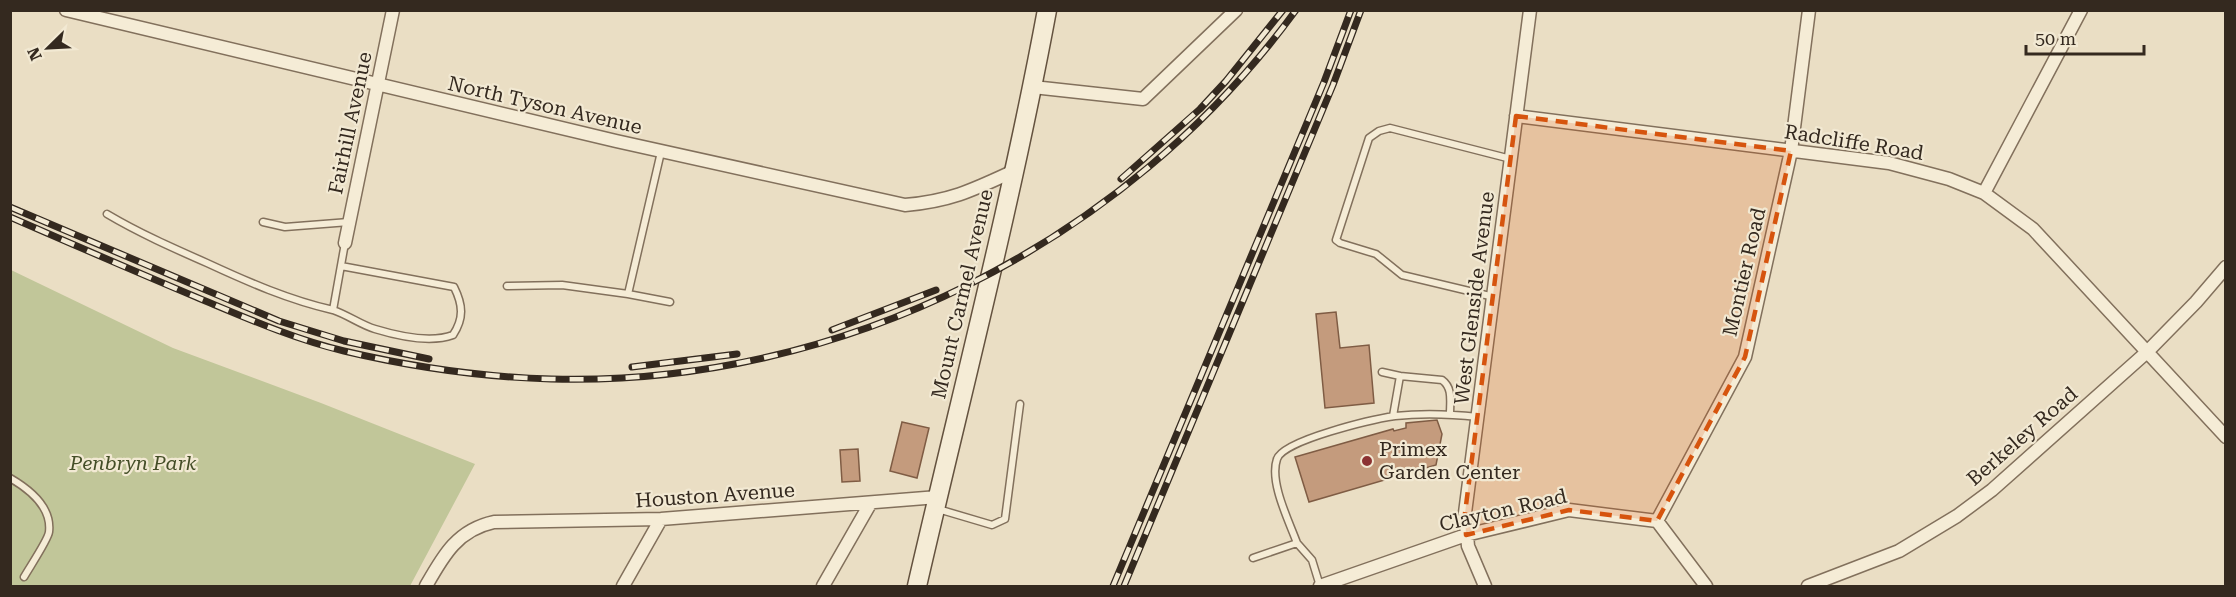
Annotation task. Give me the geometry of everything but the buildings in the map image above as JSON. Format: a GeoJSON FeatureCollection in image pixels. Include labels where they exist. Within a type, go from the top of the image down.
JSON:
{"type":"FeatureCollection","features":[{"type":"Feature","properties":{"kind":"street","name":"North Tyson Avenue"},"geometry":{"type":"LineString","coordinates":[[66,10],[377,86],[905,205],[933,203],[960,196],[1014,171]]}},
{"type":"Feature","properties":{"kind":"street","name":"Fairhill Avenue"},"geometry":{"type":"LineString","coordinates":[[345,243],[393,10]]}},
{"type":"Feature","properties":{"kind":"street","name":"Mount Carmel Avenue"},"geometry":{"type":"LineString","coordinates":[[917,586],[1033,87],[1047,10]]}},
{"type":"Feature","properties":{"kind":"street"},"geometry":{"type":"LineString","coordinates":[[1033,87],[1143,99],[1236,10]]}},
{"type":"Feature","properties":{"kind":"street","name":"West Glenside Avenue"},"geometry":{"type":"LineString","coordinates":[[1485,586],[1472,558],[1466,535],[1465,513],[1530,10]]}},
{"type":"Feature","properties":{"kind":"street","name":"Montier Road"},"geometry":{"type":"LineString","coordinates":[[1657,521],[1745,357],[1791,151],[1809,10]]}},
{"type":"Feature","properties":{"kind":"street"},"geometry":{"type":"LineString","coordinates":[[1984,193],[2081,10]]}},
{"type":"Feature","properties":{"kind":"street","name":"Radcliffe Road"},"geometry":{"type":"LineString","coordinates":[[1516,116],[1889,163],[1949,179],[1984,193],[2033,228],[2226,437]]}},
{"type":"Feature","properties":{"kind":"street","name":"Berkeley Road"},"geometry":{"type":"LineString","coordinates":[[1808,586],[1899,551],[1957,516],[1992,490],[2147,352],[2196,302],[2226,267]]}},
{"type":"Feature","properties":{"kind":"street","name":"Houston Avenue"},"geometry":{"type":"LineString","coordinates":[[426,586],[453,544],[478,525],[494,522],[661,519],[870,504],[936,502]]}},
{"type":"Feature","properties":{"kind":"street"},"geometry":{"type":"LineString","coordinates":[[824,586],[870,504]]}},
{"type":"Feature","properties":{"kind":"street","name":"Clayton Road"},"geometry":{"type":"LineString","coordinates":[[1320,586],[1466,535],[1569,510],[1657,521]]}},
{"type":"Feature","properties":{"kind":"street"},"geometry":{"type":"LineString","coordinates":[[623,586],[661,519]]}},
{"type":"Feature","properties":{"kind":"street"},"geometry":{"type":"LineString","coordinates":[[1657,521],[1706,586]]}},
{"type":"Feature","properties":{"kind":"lane"},"geometry":{"type":"LineString","coordinates":[[1494,297],[1402,276],[1376,254],[1336,240],[1369,138],[1379,131],[1390,128],[1511,159]]}},
{"type":"Feature","properties":{"kind":"lane"},"geometry":{"type":"LineString","coordinates":[[628,294],[662,152]]}},
{"type":"Feature","properties":{"kind":"lane"},"geometry":{"type":"LineString","coordinates":[[107,214],[139,233],[254,284],[308,305],[348,315],[375,329],[432,340],[453,335],[459,327],[462,316],[461,301],[454,287],[341,266]]}},
{"type":"Feature","properties":{"kind":"lane"},"geometry":{"type":"LineString","coordinates":[[263,222],[285,227],[349,222]]}},
{"type":"Feature","properties":{"kind":"lane"},"geometry":{"type":"LineString","coordinates":[[333,310],[345,243]]}},
{"type":"Feature","properties":{"kind":"lane"},"geometry":{"type":"LineString","coordinates":[[507,286],[562,285],[670,302]]}},
{"type":"Feature","properties":{"kind":"lane"},"geometry":{"type":"LineString","coordinates":[[1383,372],[1446,382],[1450,392],[1450,414]]}},
{"type":"Feature","properties":{"kind":"lane"},"geometry":{"type":"LineString","coordinates":[[1393,416],[1400,376]]}},
{"type":"Feature","properties":{"kind":"lane"},"geometry":{"type":"LineString","coordinates":[[936,502],[992,525],[1005,519],[1020,404]]}},
{"type":"Feature","properties":{"kind":"lane"},"geometry":{"type":"LineString","coordinates":[[1320,586],[1312,560],[1297,543],[1277,486],[1274,469],[1278,456],[1293,444],[1309,438],[1393,416],[1450,414],[1478,417]]}},
{"type":"Feature","properties":{"kind":"lane"},"geometry":{"type":"LineString","coordinates":[[10,478],[27,487],[44,508],[49,532],[24,577]]}},
{"type":"Feature","properties":{"kind":"lane"},"geometry":{"type":"LineString","coordinates":[[1253,558],[1297,543]]}},
{"type":"Feature","properties":{"kind":"highlighted area"},"geometry":{"type":"Polygon","coordinates":[[[1516,116],[1791,151],[1745,357],[1657,521],[1569,510],[1466,535],[1465,513],[1516,116]]]}},
{"type":"Feature","properties":{"kind":"green space","name":"Penbryn Park"},"geometry":{"type":"Polygon","coordinates":[[[11,270],[173,348],[475,464],[410,586],[11,586],[11,270]]]}},
{"type":"Feature","properties":{"kind":"railway"},"geometry":{"type":"LineString","coordinates":[[1121,179],[1200,109],[1226,81],[1283,10]]}},
{"type":"Feature","properties":{"kind":"railway"},"geometry":{"type":"LineString","coordinates":[[10,217],[250,320],[344,351],[395,362],[499,376],[551,379],[659,375],[765,357],[869,327],[968,285],[1062,231],[1149,167],[1227,93],[1296,10]]}},
{"type":"Feature","properties":{"kind":"railway"},"geometry":{"type":"LineString","coordinates":[[1113,586],[1324,82],[1351,10]]}},
{"type":"Feature","properties":{"kind":"railway"},"geometry":{"type":"LineString","coordinates":[[1124,586],[1333,85],[1361,10]]}},
{"type":"Feature","properties":{"kind":"railway"},"geometry":{"type":"LineString","coordinates":[[10,207],[279,321],[344,341],[429,359]]}},
{"type":"Feature","properties":{"kind":"railway"},"geometry":{"type":"LineString","coordinates":[[832,330],[936,290]]}},
{"type":"Feature","properties":{"kind":"railway"},"geometry":{"type":"LineString","coordinates":[[632,367],[737,354]]}},
{"type":"Feature","properties":{"kind":"place","name":"Primex Garden Center"},"geometry":{"type":"Point","coordinates":[1367,461]}}]}
